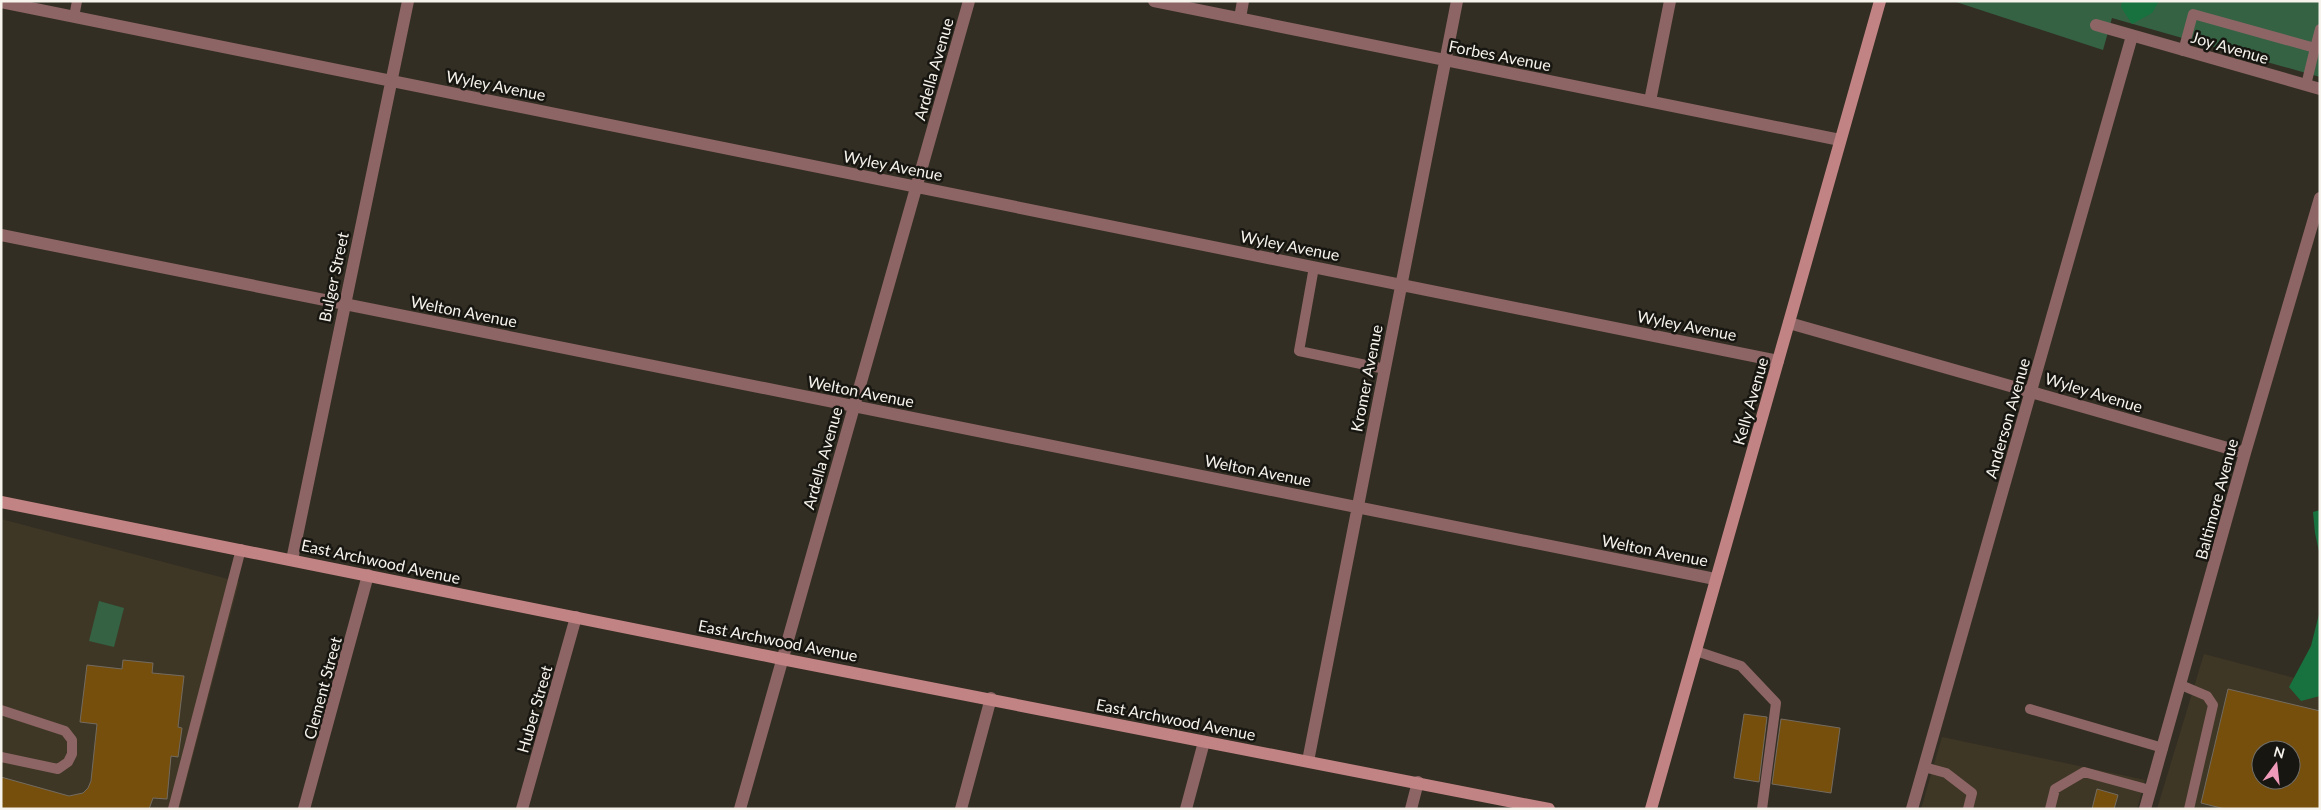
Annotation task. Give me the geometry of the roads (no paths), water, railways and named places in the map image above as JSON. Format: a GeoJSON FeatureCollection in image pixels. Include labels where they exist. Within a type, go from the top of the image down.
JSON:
{"type":"FeatureCollection","features":[{"type":"Feature","properties":{"kind":"main road","name":"Kelly Avenue"},"geometry":{"type":"LineString","coordinates":[[1650,809],[1880,1]]}},
{"type":"Feature","properties":{"kind":"main road","name":"East Archwood Avenue"},"geometry":{"type":"LineString","coordinates":[[1,502],[782,659],[991,698],[1204,742],[1418,782],[1549,809]]}},
{"type":"Feature","properties":{"kind":"street","name":"Bulger Street"},"geometry":{"type":"LineString","coordinates":[[292,560],[408,1]]}},
{"type":"Feature","properties":{"kind":"street","name":"Ardella Avenue"},"geometry":{"type":"LineString","coordinates":[[740,809],[969,1]]}},
{"type":"Feature","properties":{"kind":"street","name":"Forbes Avenue"},"geometry":{"type":"LineString","coordinates":[[1154,1],[1840,140]]}},
{"type":"Feature","properties":{"kind":"street"},"geometry":{"type":"LineString","coordinates":[[1240,18],[1243,1]]}},
{"type":"Feature","properties":{"kind":"street","name":"Kromer Avenue"},"geometry":{"type":"LineString","coordinates":[[1308,761],[1457,1]]}},
{"type":"Feature","properties":{"kind":"street"},"geometry":{"type":"LineString","coordinates":[[1650,101],[1670,1]]}},
{"type":"Feature","properties":{"kind":"street","name":"Wyley Avenue"},"geometry":{"type":"LineString","coordinates":[[1,2],[1778,360]]}},
{"type":"Feature","properties":{"kind":"street","name":"Joy Avenue"},"geometry":{"type":"LineString","coordinates":[[2096,25],[2320,89]]}},
{"type":"Feature","properties":{"kind":"street","name":"Anderson Avenue"},"geometry":{"type":"LineString","coordinates":[[1912,809],[2132,36]]}},
{"type":"Feature","properties":{"kind":"street","name":"Baltimore Avenue"},"geometry":{"type":"LineString","coordinates":[[2145,809],[2245,453],[2320,198]]}},
{"type":"Feature","properties":{"kind":"street","name":"Welton Avenue"},"geometry":{"type":"LineString","coordinates":[[1,235],[1715,578]]}},
{"type":"Feature","properties":{"kind":"street","name":"Wyley Avenue"},"geometry":{"type":"LineString","coordinates":[[1789,323],[2245,453]]}},
{"type":"Feature","properties":{"kind":"street","name":"Clement Street"},"geometry":{"type":"LineString","coordinates":[[304,809],[368,575]]}},
{"type":"Feature","properties":{"kind":"street","name":"Huber Street"},"geometry":{"type":"LineString","coordinates":[[522,809],[576,617]]}},
{"type":"Feature","properties":{"kind":"street"},"geometry":{"type":"LineString","coordinates":[[961,809],[991,698]]}},
{"type":"Feature","properties":{"kind":"street"},"geometry":{"type":"LineString","coordinates":[[1186,809],[1204,742]]}},
{"type":"Feature","properties":{"kind":"street"},"geometry":{"type":"LineString","coordinates":[[1410,809],[1418,782]]}},
{"type":"Feature","properties":{"kind":"lane"},"geometry":{"type":"LineString","coordinates":[[74,17],[77,1]]}},
{"type":"Feature","properties":{"kind":"lane"},"geometry":{"type":"LineString","coordinates":[[2183,51],[2194,14],[2315,48]]}},
{"type":"Feature","properties":{"kind":"lane"},"geometry":{"type":"LineString","coordinates":[[2306,85],[2320,30]]}},
{"type":"Feature","properties":{"kind":"lane"},"geometry":{"type":"LineString","coordinates":[[1314,267],[1299,351],[1385,369]]}},
{"type":"Feature","properties":{"kind":"lane"},"geometry":{"type":"LineString","coordinates":[[173,809],[240,549]]}},
{"type":"Feature","properties":{"kind":"lane"},"geometry":{"type":"LineString","coordinates":[[1696,651],[1741,666],[1776,703],[1762,809]]}},
{"type":"Feature","properties":{"kind":"lane"},"geometry":{"type":"LineString","coordinates":[[2181,685],[2207,696],[2213,705],[2189,809]]}},
{"type":"Feature","properties":{"kind":"lane"},"geometry":{"type":"LineString","coordinates":[[2030,709],[2163,748]]}},
{"type":"Feature","properties":{"kind":"lane"},"geometry":{"type":"LineString","coordinates":[[1,710],[65,730],[72,740],[72,754],[68,762],[58,769],[1,757]]}},
{"type":"Feature","properties":{"kind":"lane"},"geometry":{"type":"LineString","coordinates":[[1924,767],[1946,773],[1972,793],[1968,809]]}},
{"type":"Feature","properties":{"kind":"lane"},"geometry":{"type":"LineString","coordinates":[[2050,809],[2055,789],[2084,772],[2150,790]]}}]}
